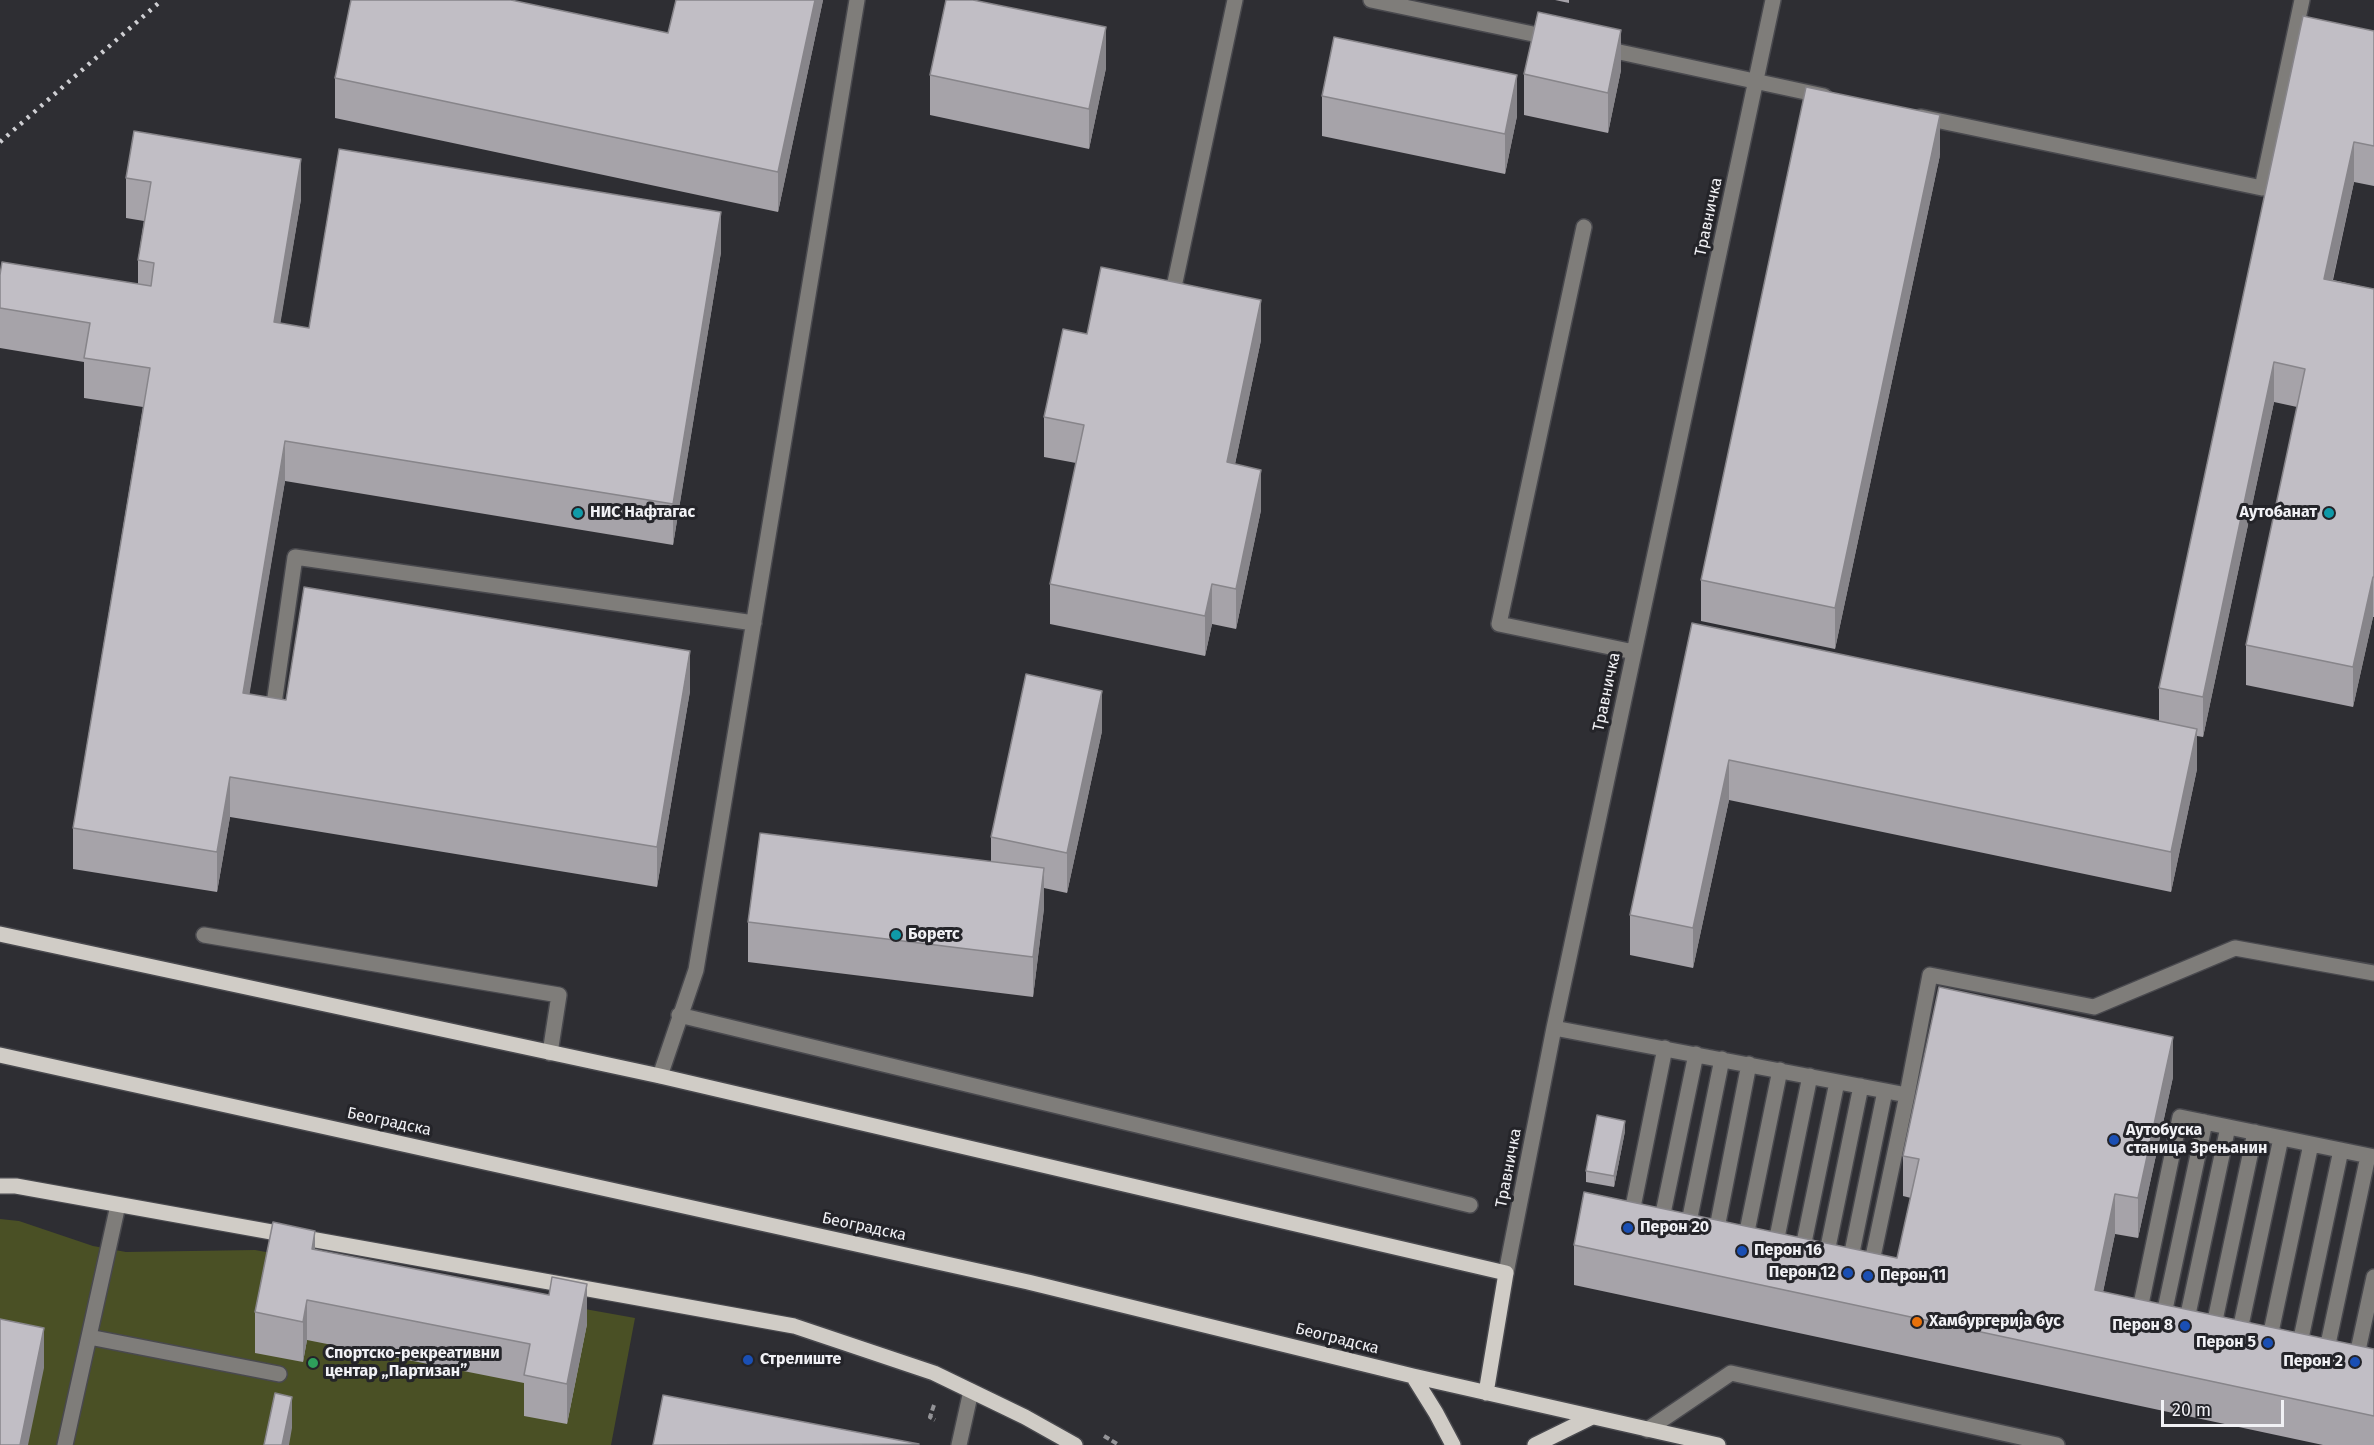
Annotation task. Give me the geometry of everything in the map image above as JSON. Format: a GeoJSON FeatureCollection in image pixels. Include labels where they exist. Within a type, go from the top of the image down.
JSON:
{"type":"FeatureCollection","features":[{"type":"Feature","properties":{"kind":"main road"},"geometry":{"type":"LineString","coordinates":[[0,934],[660,1076],[1506,1273]]}},
{"type":"Feature","properties":{"kind":"main road","name":"Београдска"},"geometry":{"type":"LineString","coordinates":[[0,1055],[1028,1282],[1413,1376],[1718,1445]]}},
{"type":"Feature","properties":{"kind":"main road"},"geometry":{"type":"LineString","coordinates":[[0,1186],[16,1186],[794,1326],[934,1373],[1075,1445]]}},
{"type":"Feature","properties":{"kind":"main road","name":"Травничка"},"geometry":{"type":"LineString","coordinates":[[1486,1393],[1506,1273]]}},
{"type":"Feature","properties":{"kind":"main road"},"geometry":{"type":"LineString","coordinates":[[1413,1376],[1453,1445]]}},
{"type":"Feature","properties":{"kind":"main road"},"geometry":{"type":"LineString","coordinates":[[1535,1445],[1592,1417]]}},
{"type":"Feature","properties":{"kind":"street"},"geometry":{"type":"LineString","coordinates":[[660,1076],[696,970],[857,0]]}},
{"type":"Feature","properties":{"kind":"street"},"geometry":{"type":"LineString","coordinates":[[1170,306],[1235,0]]}},
{"type":"Feature","properties":{"kind":"street"},"geometry":{"type":"LineString","coordinates":[[1371,0],[1567,41]]}},
{"type":"Feature","properties":{"kind":"street","name":"Травничка"},"geometry":{"type":"LineString","coordinates":[[1506,1273],[1554,1028],[1773,0]]}},
{"type":"Feature","properties":{"kind":"street"},"geometry":{"type":"LineString","coordinates":[[1905,113],[2262,188],[2302,0]]}},
{"type":"Feature","properties":{"kind":"street"},"geometry":{"type":"LineString","coordinates":[[1590,46],[1836,99]]}},
{"type":"Feature","properties":{"kind":"street"},"geometry":{"type":"LineString","coordinates":[[1584,227],[1499,624],[1634,652]]}},
{"type":"Feature","properties":{"kind":"street"},"geometry":{"type":"LineString","coordinates":[[273,711],[295,557],[754,623]]}},
{"type":"Feature","properties":{"kind":"street"},"geometry":{"type":"LineString","coordinates":[[204,935],[559,995],[550,1053]]}},
{"type":"Feature","properties":{"kind":"street"},"geometry":{"type":"LineString","coordinates":[[1870,1272],[1930,975],[2094,1007],[2235,948],[2374,973]]}},
{"type":"Feature","properties":{"kind":"street"},"geometry":{"type":"LineString","coordinates":[[679,1015],[1470,1205]]}},
{"type":"Feature","properties":{"kind":"street"},"geometry":{"type":"LineString","coordinates":[[1554,1028],[1907,1095]]}},
{"type":"Feature","properties":{"kind":"street"},"geometry":{"type":"LineString","coordinates":[[1629,1223],[1665,1048]]}},
{"type":"Feature","properties":{"kind":"street"},"geometry":{"type":"LineString","coordinates":[[1659,1229],[1696,1054]]}},
{"type":"Feature","properties":{"kind":"street"},"geometry":{"type":"LineString","coordinates":[[1687,1234],[1722,1059]]}},
{"type":"Feature","properties":{"kind":"street"},"geometry":{"type":"LineString","coordinates":[[1714,1240],[1749,1064]]}},
{"type":"Feature","properties":{"kind":"street"},"geometry":{"type":"LineString","coordinates":[[1744,1246],[1780,1070]]}},
{"type":"Feature","properties":{"kind":"street"},"geometry":{"type":"LineString","coordinates":[[1774,1252],[1810,1076]]}},
{"type":"Feature","properties":{"kind":"street"},"geometry":{"type":"LineString","coordinates":[[1801,1257],[1837,1082]]}},
{"type":"Feature","properties":{"kind":"street"},"geometry":{"type":"LineString","coordinates":[[1825,1263],[1861,1086]]}},
{"type":"Feature","properties":{"kind":"street"},"geometry":{"type":"LineString","coordinates":[[1849,1268],[1885,1091]]}},
{"type":"Feature","properties":{"kind":"street"},"geometry":{"type":"LineString","coordinates":[[2140,1309],[2180,1117],[2371,1156],[2327,1349]]}},
{"type":"Feature","properties":{"kind":"street"},"geometry":{"type":"LineString","coordinates":[[2164,1314],[2205,1122]]}},
{"type":"Feature","properties":{"kind":"street"},"geometry":{"type":"LineString","coordinates":[[2187,1319],[2228,1127]]}},
{"type":"Feature","properties":{"kind":"street"},"geometry":{"type":"LineString","coordinates":[[2214,1324],[2255,1132]]}},
{"type":"Feature","properties":{"kind":"street"},"geometry":{"type":"LineString","coordinates":[[2240,1330],[2281,1138]]}},
{"type":"Feature","properties":{"kind":"street"},"geometry":{"type":"LineString","coordinates":[[2270,1337],[2311,1144]]}},
{"type":"Feature","properties":{"kind":"street"},"geometry":{"type":"LineString","coordinates":[[2300,1343],[2341,1150]]}},
{"type":"Feature","properties":{"kind":"street"},"geometry":{"type":"LineString","coordinates":[[64,1445],[118,1205]]}},
{"type":"Feature","properties":{"kind":"street"},"geometry":{"type":"LineString","coordinates":[[2357,1355],[2374,1277]]}},
{"type":"Feature","properties":{"kind":"street"},"geometry":{"type":"LineString","coordinates":[[89,1336],[279,1374]]}},
{"type":"Feature","properties":{"kind":"street"},"geometry":{"type":"LineString","coordinates":[[1647,1430],[1731,1373],[2056,1445]]}},
{"type":"Feature","properties":{"kind":"street"},"geometry":{"type":"LineString","coordinates":[[959,1445],[971,1391]]}},
{"type":"Feature","properties":{"kind":"green space","name":"Спортско-рекреативни центар „Партизан”"},"geometry":{"type":"Polygon","coordinates":[[[0,1219],[19,1221],[93,1246],[126,1252],[255,1250],[635,1318],[611,1445],[0,1445],[0,1219]]]}},
{"type":"Feature","properties":{"kind":"building"},"geometry":{"type":"Polygon","coordinates":[[[351,0],[511,0],[668,33],[676,0],[815,0],[778,172],[335,78],[351,0]]]}},
{"type":"Feature","properties":{"kind":"building"},"geometry":{"type":"Polygon","coordinates":[[[946,0],[973,0],[1106,27],[1089,109],[930,75],[946,0]]]}},
{"type":"Feature","properties":{"kind":"building"},"geometry":{"type":"Polygon","coordinates":[[[1538,12],[1621,30],[1608,93],[1524,74],[1538,12]]]}},
{"type":"Feature","properties":{"kind":"building"},"geometry":{"type":"Polygon","coordinates":[[[2303,16],[2374,31],[2374,146],[2354,142],[2324,279],[2374,289],[2374,577],[2353,667],[2246,645],[2305,369],[2274,362],[2203,697],[2159,688],[2303,16]]]}},
{"type":"Feature","properties":{"kind":"building"},"geometry":{"type":"Polygon","coordinates":[[[1334,37],[1517,75],[1505,134],[1322,96],[1334,37]]]}},
{"type":"Feature","properties":{"kind":"building"},"geometry":{"type":"Polygon","coordinates":[[[1806,87],[1940,115],[1835,608],[1701,580],[1806,87]]]}},
{"type":"Feature","properties":{"kind":"building","name":"НИС Нафтагас"},"geometry":{"type":"Polygon","coordinates":[[[134,131],[301,159],[274,322],[309,328],[339,149],[721,212],[673,504],[285,441],[243,693],[286,700],[304,587],[690,651],[657,847],[230,777],[217,852],[73,828],[150,368],[84,358],[90,323],[0,308],[0,275],[2,262],[151,286],[154,263],[138,260],[151,182],[126,178],[134,131]]]}},
{"type":"Feature","properties":{"kind":"building"},"geometry":{"type":"Polygon","coordinates":[[[1101,267],[1261,300],[1227,462],[1261,470],[1236,589],[1212,584],[1205,616],[1050,584],[1084,425],[1044,417],[1063,329],[1087,334],[1101,267]]]}},
{"type":"Feature","properties":{"kind":"building"},"geometry":{"type":"Polygon","coordinates":[[[1692,623],[2197,729],[2171,852],[1729,760],[1693,928],[1630,915],[1692,623]]]}},
{"type":"Feature","properties":{"kind":"building"},"geometry":{"type":"Polygon","coordinates":[[[1026,674],[1102,691],[1067,853],[991,837],[1026,674]]]}},
{"type":"Feature","properties":{"kind":"building"},"geometry":{"type":"Polygon","coordinates":[[[760,833],[1044,868],[1033,957],[748,922],[760,833]]]}},
{"type":"Feature","properties":{"kind":"building"},"geometry":{"type":"Polygon","coordinates":[[[1939,987],[2173,1037],[2138,1198],[2115,1194],[2095,1290],[2374,1349],[2374,1416],[1574,1245],[1584,1192],[1897,1258],[1919,1159],[1903,1156],[1939,987]]]}},
{"type":"Feature","properties":{"kind":"building"},"geometry":{"type":"Polygon","coordinates":[[[1597,1115],[1625,1121],[1614,1176],[1586,1171],[1597,1115]]]}},
{"type":"Feature","properties":{"kind":"building"},"geometry":{"type":"Polygon","coordinates":[[[273,1222],[315,1231],[312,1249],[549,1295],[552,1277],[587,1284],[567,1384],[524,1375],[530,1344],[307,1300],[303,1322],[255,1312],[273,1222]]]}},
{"type":"Feature","properties":{"kind":"building"},"geometry":{"type":"Polygon","coordinates":[[[0,1319],[44,1328],[20,1445],[0,1445],[0,1319]]]}},
{"type":"Feature","properties":{"kind":"building"},"geometry":{"type":"Polygon","coordinates":[[[275,1393],[292,1397],[282,1445],[264,1445],[275,1393]]]}},
{"type":"Feature","properties":{"kind":"building"},"geometry":{"type":"Polygon","coordinates":[[[663,1395],[919,1444],[653,1445],[663,1395]]]}},
{"type":"Feature","properties":{"kind":"railway"},"geometry":{"type":"LineString","coordinates":[[0,142],[162,0]]}},
{"type":"Feature","properties":{"kind":"place","name":"НИС Нафтагас"},"geometry":{"type":"Point","coordinates":[578,513]}},
{"type":"Feature","properties":{"kind":"place","name":"Аутобанат"},"geometry":{"type":"Point","coordinates":[2329,513]}},
{"type":"Feature","properties":{"kind":"place","name":"Боретс"},"geometry":{"type":"Point","coordinates":[896,935]}},
{"type":"Feature","properties":{"kind":"place","name":"Аутобуска станица Зрењанин"},"geometry":{"type":"Point","coordinates":[2114,1140]}},
{"type":"Feature","properties":{"kind":"place","name":"Перон 20"},"geometry":{"type":"Point","coordinates":[1628,1228]}},
{"type":"Feature","properties":{"kind":"place","name":"Перон 16"},"geometry":{"type":"Point","coordinates":[1742,1251]}},
{"type":"Feature","properties":{"kind":"place","name":"Перон 12"},"geometry":{"type":"Point","coordinates":[1848,1273]}},
{"type":"Feature","properties":{"kind":"place","name":"Перон 11"},"geometry":{"type":"Point","coordinates":[1868,1276]}},
{"type":"Feature","properties":{"kind":"place","name":"Хамбургерија бус"},"geometry":{"type":"Point","coordinates":[1917,1322]}},
{"type":"Feature","properties":{"kind":"place","name":"Перон 8"},"geometry":{"type":"Point","coordinates":[2185,1326]}},
{"type":"Feature","properties":{"kind":"place","name":"Перон 5"},"geometry":{"type":"Point","coordinates":[2268,1343]}},
{"type":"Feature","properties":{"kind":"place","name":"Стрелиште"},"geometry":{"type":"Point","coordinates":[748,1360]}},
{"type":"Feature","properties":{"kind":"place","name":"Перон 2"},"geometry":{"type":"Point","coordinates":[2355,1362]}},
{"type":"Feature","properties":{"kind":"place","name":"Спортско-рекреативни центар „Партизан”"},"geometry":{"type":"Point","coordinates":[313,1363]}}]}
